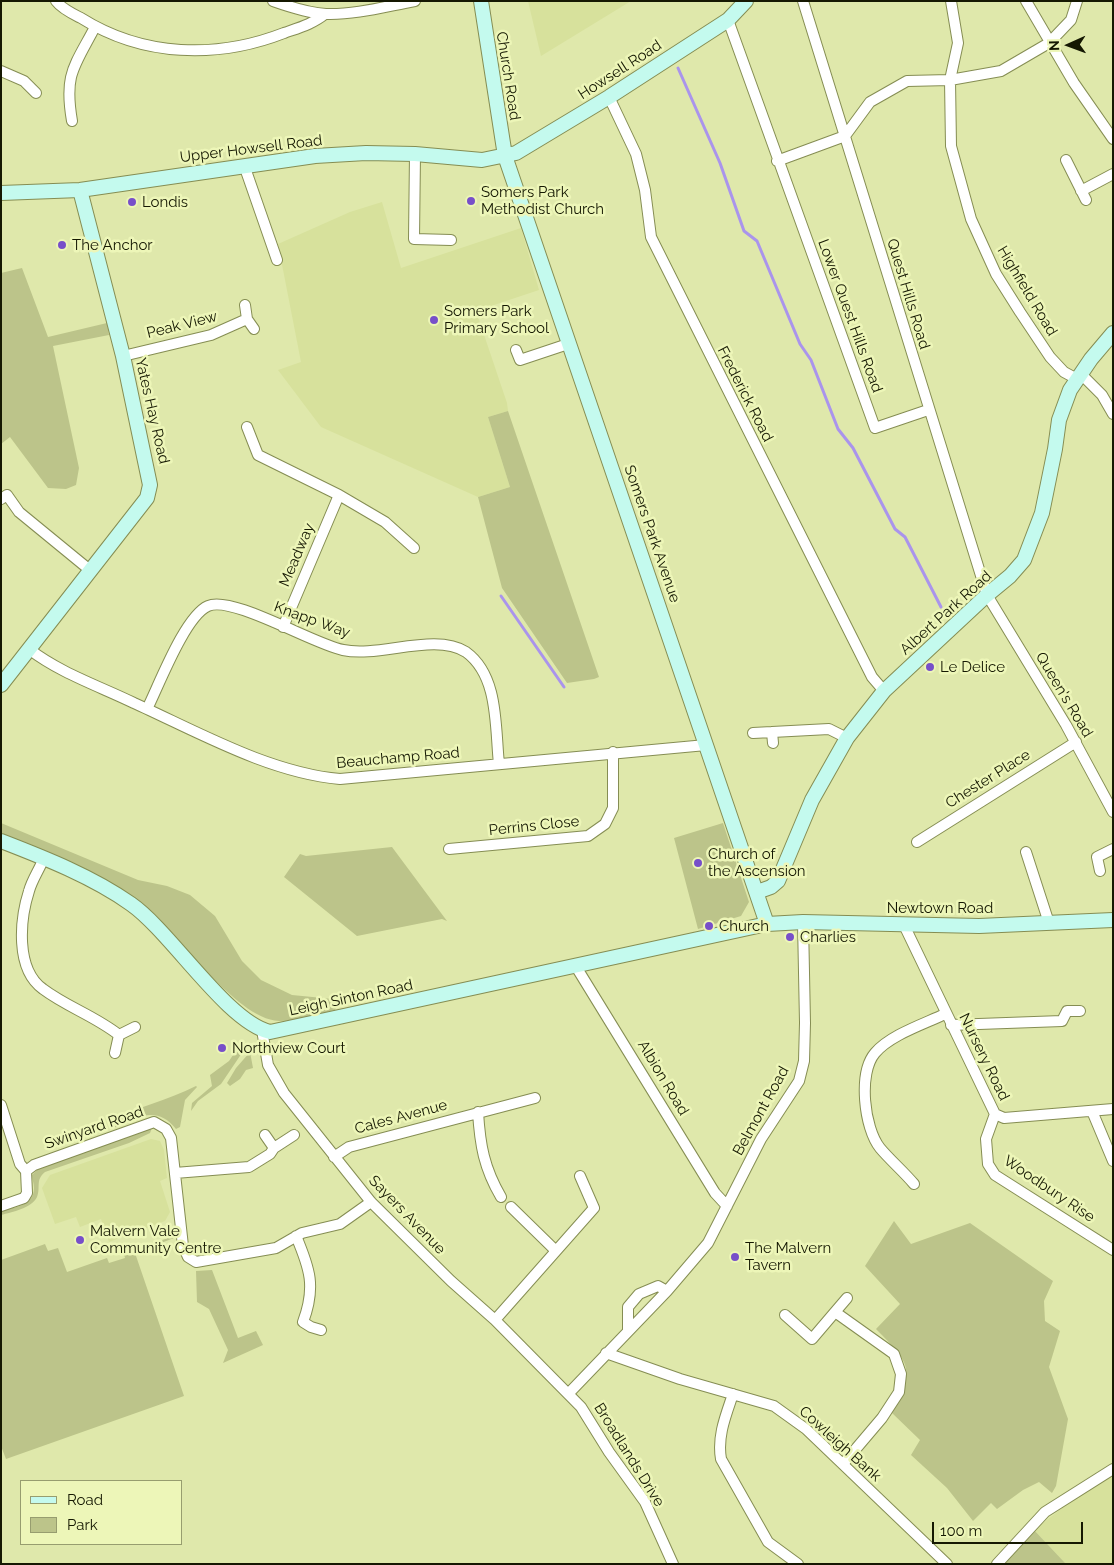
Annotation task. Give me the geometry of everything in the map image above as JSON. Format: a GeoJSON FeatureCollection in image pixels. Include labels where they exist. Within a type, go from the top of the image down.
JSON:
{"type":"FeatureCollection","features":[{"type":"Feature","properties":{"kind":"street"},"geometry":{"type":"LineString","coordinates":[[56,1],[95,27],[129,41],[148,46],[184,51],[224,49],[267,40],[318,20],[325,14]]}},
{"type":"Feature","properties":{"kind":"street"},"geometry":{"type":"LineString","coordinates":[[272,1],[296,9],[325,14],[340,14],[415,1]]}},
{"type":"Feature","properties":{"kind":"street","name":"Church Road"},"geometry":{"type":"LineString","coordinates":[[481,1],[505,156]]}},
{"type":"Feature","properties":{"kind":"street","name":"Howsell Road"},"geometry":{"type":"LineString","coordinates":[[505,156],[516,153],[609,97],[728,20],[746,1]]}},
{"type":"Feature","properties":{"kind":"street","name":"Quest Hills Road"},"geometry":{"type":"LineString","coordinates":[[802,1],[987,595]]}},
{"type":"Feature","properties":{"kind":"street","name":"Highfield Road"},"geometry":{"type":"LineString","coordinates":[[951,1],[958,43],[950,80],[951,146],[971,219],[996,274],[1050,357],[1064,372],[1079,376],[1102,394],[1113,414]]}},
{"type":"Feature","properties":{"kind":"street"},"geometry":{"type":"LineString","coordinates":[[1026,1],[1049,43],[1113,139]]}},
{"type":"Feature","properties":{"kind":"street"},"geometry":{"type":"LineString","coordinates":[[777,161],[845,136],[870,102],[907,81],[950,80],[1000,71],[1049,43],[1071,20],[1077,1]]}},
{"type":"Feature","properties":{"kind":"street","name":"Lower Quest Hills Road"},"geometry":{"type":"LineString","coordinates":[[728,20],[754,90],[777,161],[875,428],[928,410]]}},
{"type":"Feature","properties":{"kind":"street"},"geometry":{"type":"LineString","coordinates":[[72,122],[68,90],[70,72],[95,27]]}},
{"type":"Feature","properties":{"kind":"street"},"geometry":{"type":"LineString","coordinates":[[1,71],[24,81],[36,93]]}},
{"type":"Feature","properties":{"kind":"street","name":"Frederick Road"},"geometry":{"type":"LineString","coordinates":[[609,97],[636,154],[645,190],[651,237],[872,677],[878,687],[884,691]]}},
{"type":"Feature","properties":{"kind":"street","name":"Upper Howsell Road"},"geometry":{"type":"LineString","coordinates":[[1,193],[80,190],[324,156],[366,153],[415,154],[482,160],[505,156]]}},
{"type":"Feature","properties":{"kind":"street"},"geometry":{"type":"LineString","coordinates":[[415,154],[414,239],[451,240]]}},
{"type":"Feature","properties":{"kind":"street","name":"Somers Park Avenue"},"geometry":{"type":"LineString","coordinates":[[505,156],[767,924]]}},
{"type":"Feature","properties":{"kind":"street"},"geometry":{"type":"LineString","coordinates":[[1066,160],[1084,195],[1113,174]]}},
{"type":"Feature","properties":{"kind":"street"},"geometry":{"type":"LineString","coordinates":[[244,166],[277,260]]}},
{"type":"Feature","properties":{"kind":"street","name":"Yates Hay Road"},"geometry":{"type":"LineString","coordinates":[[1,685],[147,498],[150,484],[123,356],[80,190]]}},
{"type":"Feature","properties":{"kind":"street"},"geometry":{"type":"LineString","coordinates":[[245,305],[246,319],[254,329]]}},
{"type":"Feature","properties":{"kind":"street","name":"Peak View"},"geometry":{"type":"LineString","coordinates":[[123,356],[211,335],[246,319]]}},
{"type":"Feature","properties":{"kind":"street","name":"Albert Park Road"},"geometry":{"type":"LineString","coordinates":[[757,892],[771,887],[778,881],[812,800],[847,738],[884,691],[1010,576],[1024,560],[1032,541],[1047,490],[1059,420],[1079,376],[1106,339],[1113,333]]}},
{"type":"Feature","properties":{"kind":"street"},"geometry":{"type":"LineString","coordinates":[[516,350],[520,360],[568,344]]}},
{"type":"Feature","properties":{"kind":"street"},"geometry":{"type":"LineString","coordinates":[[247,427],[258,455],[339,494],[384,522],[414,548]]}},
{"type":"Feature","properties":{"kind":"street"},"geometry":{"type":"LineString","coordinates":[[7,494],[19,512],[91,571]]}},
{"type":"Feature","properties":{"kind":"street","name":"Meadway"},"geometry":{"type":"LineString","coordinates":[[283,627],[339,494]]}},
{"type":"Feature","properties":{"kind":"street","name":"Queen's Road"},"geometry":{"type":"LineString","coordinates":[[987,595],[1076,742],[1113,812]]}},
{"type":"Feature","properties":{"kind":"street","name":"Knapp Way"},"geometry":{"type":"LineString","coordinates":[[147,709],[188,625],[199,612],[210,605],[230,607],[342,650],[366,652],[444,645],[464,652],[480,666],[490,683],[499,764]]}},
{"type":"Feature","properties":{"kind":"street","name":"Beauchamp Road"},"geometry":{"type":"LineString","coordinates":[[29,649],[46,662],[147,709],[280,768],[311,777],[340,779],[613,752],[706,745]]}},
{"type":"Feature","properties":{"kind":"street"},"geometry":{"type":"LineString","coordinates":[[753,733],[829,729],[847,738]]}},
{"type":"Feature","properties":{"kind":"street"},"geometry":{"type":"LineString","coordinates":[[772,732],[773,743]]}},
{"type":"Feature","properties":{"kind":"street","name":"Chester Place"},"geometry":{"type":"LineString","coordinates":[[917,842],[1076,742]]}},
{"type":"Feature","properties":{"kind":"street","name":"Perrins Close"},"geometry":{"type":"LineString","coordinates":[[449,849],[588,836],[606,824],[613,808],[613,752]]}},
{"type":"Feature","properties":{"kind":"street"},"geometry":{"type":"LineString","coordinates":[[1,841],[88,880],[132,904],[220,995],[262,1030]]}},
{"type":"Feature","properties":{"kind":"street"},"geometry":{"type":"LineString","coordinates":[[1100,871],[1095,852],[1113,850]]}},
{"type":"Feature","properties":{"kind":"street"},"geometry":{"type":"LineString","coordinates":[[1026,852],[1049,923]]}},
{"type":"Feature","properties":{"kind":"street"},"geometry":{"type":"LineString","coordinates":[[44,860],[29,890],[22,930],[24,953],[29,971],[41,988],[89,1014],[118,1035]]}},
{"type":"Feature","properties":{"kind":"street","name":"Newtown Road"},"geometry":{"type":"LineString","coordinates":[[767,924],[803,922],[979,926],[1113,920]]}},
{"type":"Feature","properties":{"kind":"street","name":"Belmont Road"},"geometry":{"type":"LineString","coordinates":[[569,1393],[666,1291],[708,1243],[777,1112],[788,1101],[799,1081],[804,1061],[805,1023],[803,922]]}},
{"type":"Feature","properties":{"kind":"street","name":"Leigh Sinton Road"},"geometry":{"type":"LineString","coordinates":[[262,1030],[279,1031],[767,924]]}},
{"type":"Feature","properties":{"kind":"street","name":"Nursery Road"},"geometry":{"type":"LineString","coordinates":[[904,925],[945,1014],[995,1114],[1004,1118],[1113,1109]]}},
{"type":"Feature","properties":{"kind":"street","name":"Albion Road"},"geometry":{"type":"LineString","coordinates":[[575,965],[716,1193],[727,1206]]}},
{"type":"Feature","properties":{"kind":"street"},"geometry":{"type":"LineString","coordinates":[[951,1026],[1062,1021],[1067,1011],[1080,1010]]}},
{"type":"Feature","properties":{"kind":"street"},"geometry":{"type":"LineString","coordinates":[[914,1184],[879,1147],[867,1122],[864,1094],[874,1054],[900,1035],[945,1014]]}},
{"type":"Feature","properties":{"kind":"street"},"geometry":{"type":"LineString","coordinates":[[118,1035],[135,1028]]}},
{"type":"Feature","properties":{"kind":"street","name":"Sayers Avenue"},"geometry":{"type":"LineString","coordinates":[[262,1030],[268,1065],[275,1079],[371,1202],[569,1393]]}},
{"type":"Feature","properties":{"kind":"street"},"geometry":{"type":"LineString","coordinates":[[115,1053],[118,1035]]}},
{"type":"Feature","properties":{"kind":"street","name":"Cales Avenue"},"geometry":{"type":"LineString","coordinates":[[334,1157],[349,1147],[535,1098]]}},
{"type":"Feature","properties":{"kind":"street"},"geometry":{"type":"LineString","coordinates":[[1,1104],[20,1164],[26,1171],[27,1193],[24,1198],[1,1206]]}},
{"type":"Feature","properties":{"kind":"street"},"geometry":{"type":"LineString","coordinates":[[1092,1111],[1113,1161]]}},
{"type":"Feature","properties":{"kind":"street"},"geometry":{"type":"LineString","coordinates":[[478,1112],[480,1142],[488,1174],[501,1197]]}},
{"type":"Feature","properties":{"kind":"street","name":"Woodbury Rise"},"geometry":{"type":"LineString","coordinates":[[995,1114],[989,1126],[986,1144],[988,1164],[995,1175],[1113,1250]]}},
{"type":"Feature","properties":{"kind":"street","name":"Swinyard Road"},"geometry":{"type":"LineString","coordinates":[[26,1171],[39,1163],[154,1122],[162,1126],[169,1133],[183,1246],[188,1257],[196,1262],[276,1248],[296,1236],[340,1224],[371,1202]]}},
{"type":"Feature","properties":{"kind":"street"},"geometry":{"type":"LineString","coordinates":[[265,1135],[274,1148]]}},
{"type":"Feature","properties":{"kind":"street"},"geometry":{"type":"LineString","coordinates":[[175,1173],[254,1166],[270,1154],[274,1148],[294,1135]]}},
{"type":"Feature","properties":{"kind":"street"},"geometry":{"type":"LineString","coordinates":[[495,1320],[594,1208],[580,1176]]}},
{"type":"Feature","properties":{"kind":"street"},"geometry":{"type":"LineString","coordinates":[[512,1207],[556,1251]]}},
{"type":"Feature","properties":{"kind":"street"},"geometry":{"type":"LineString","coordinates":[[296,1236],[309,1269],[312,1288],[303,1322],[321,1330]]}},
{"type":"Feature","properties":{"kind":"street"},"geometry":{"type":"LineString","coordinates":[[628,1330],[628,1307],[639,1294],[658,1286],[666,1291]]}},
{"type":"Feature","properties":{"kind":"street"},"geometry":{"type":"LineString","coordinates":[[785,1315],[812,1339],[847,1298]]}},
{"type":"Feature","properties":{"kind":"street"},"geometry":{"type":"LineString","coordinates":[[835,1312],[864,1330],[894,1354],[901,1374],[899,1392],[882,1418],[843,1464]]}},
{"type":"Feature","properties":{"kind":"street","name":"Cowleigh Bank"},"geometry":{"type":"LineString","coordinates":[[606,1352],[680,1379],[774,1406],[806,1429],[947,1564]]}},
{"type":"Feature","properties":{"kind":"street","name":"Broadlands Drive"},"geometry":{"type":"LineString","coordinates":[[569,1393],[581,1407],[609,1452],[645,1502],[673,1564]]}},
{"type":"Feature","properties":{"kind":"street"},"geometry":{"type":"LineString","coordinates":[[733,1394],[720,1435],[718,1446],[721,1459],[768,1542],[798,1564]]}},
{"type":"Feature","properties":{"kind":"street"},"geometry":{"type":"LineString","coordinates":[[997,1564],[1045,1512],[1113,1469]]}},
{"type":"Feature","properties":{"kind":"shaded area"},"geometry":{"type":"Polygon","coordinates":[[[528,1],[631,1],[541,56],[528,1]]]}},
{"type":"Feature","properties":{"kind":"shaded area"},"geometry":{"type":"Polygon","coordinates":[[[382,202],[401,268],[521,228],[539,290],[476,311],[507,403],[508,411],[488,417],[510,487],[478,497],[321,427],[278,370],[301,362],[278,244],[350,212],[382,202]]]}},
{"type":"Feature","properties":{"kind":"shaded area"},"geometry":{"type":"Polygon","coordinates":[[[151,1139],[160,1141],[164,1150],[167,1178],[160,1181],[170,1212],[165,1221],[109,1242],[101,1219],[80,1227],[76,1217],[55,1224],[42,1188],[50,1175],[151,1139]]]}},
{"type":"Feature","properties":{"kind":"shaded area"},"geometry":{"type":"Polygon","coordinates":[[[1113,1477],[1113,1564],[1066,1564],[1034,1530],[1101,1480],[1113,1477]]]}},
{"type":"Feature","properties":{"kind":"green space"},"geometry":{"type":"Polygon","coordinates":[[[22,268],[48,337],[107,323],[109,335],[53,346],[79,468],[76,485],[66,489],[48,488],[10,437],[1,444],[1,273],[22,268]]]}},
{"type":"Feature","properties":{"kind":"green space"},"geometry":{"type":"Polygon","coordinates":[[[508,411],[599,677],[594,679],[567,683],[502,588],[478,497],[510,487],[488,417],[508,411]]]}},
{"type":"Feature","properties":{"kind":"green space"},"geometry":{"type":"Polygon","coordinates":[[[1,823],[138,880],[167,886],[190,895],[215,916],[242,961],[261,980],[292,995],[333,999],[337,1006],[335,1010],[286,1021],[262,1016],[243,1005],[224,989],[169,930],[137,900],[122,889],[89,871],[1,833],[1,823]]]}},
{"type":"Feature","properties":{"kind":"green space"},"geometry":{"type":"Polygon","coordinates":[[[723,823],[749,902],[741,916],[698,929],[674,838],[723,823]]]}},
{"type":"Feature","properties":{"kind":"green space"},"geometry":{"type":"Polygon","coordinates":[[[392,847],[447,921],[442,919],[357,936],[284,877],[300,854],[306,856],[392,847]]]}},
{"type":"Feature","properties":{"kind":"green space"},"geometry":{"type":"Polygon","coordinates":[[[242,1042],[246,1044],[246,1047],[221,1084],[198,1101],[191,1111],[192,1103],[212,1086],[210,1075],[229,1061],[242,1042]]]}},
{"type":"Feature","properties":{"kind":"green space"},"geometry":{"type":"Polygon","coordinates":[[[250,1052],[253,1068],[246,1070],[240,1079],[230,1086],[227,1083],[236,1068],[250,1052]]]}},
{"type":"Feature","properties":{"kind":"green space"},"geometry":{"type":"Polygon","coordinates":[[[196,1086],[185,1100],[180,1127],[176,1129],[168,1121],[153,1115],[136,1118],[111,1129],[107,1120],[175,1096],[196,1086]]]}},
{"type":"Feature","properties":{"kind":"green space"},"geometry":{"type":"Polygon","coordinates":[[[152,1128],[150,1133],[129,1143],[45,1172],[39,1181],[37,1197],[31,1204],[1,1215],[2,1210],[23,1205],[31,1198],[34,1188],[32,1175],[39,1168],[152,1128]]]}},
{"type":"Feature","properties":{"kind":"green space"},"geometry":{"type":"Polygon","coordinates":[[[894,1221],[911,1244],[970,1223],[1053,1281],[1044,1301],[1045,1321],[1060,1331],[1049,1367],[1068,1419],[1056,1486],[1052,1493],[1039,1482],[1023,1490],[997,1509],[991,1503],[973,1521],[947,1488],[911,1455],[920,1440],[892,1413],[904,1386],[906,1367],[903,1359],[876,1329],[900,1304],[865,1266],[894,1221]]]}},
{"type":"Feature","properties":{"kind":"green space"},"geometry":{"type":"Polygon","coordinates":[[[173,1230],[174,1238],[135,1253],[184,1396],[6,1459],[1,1446],[1,1260],[45,1244],[48,1251],[58,1248],[67,1272],[107,1258],[109,1263],[125,1258],[124,1254],[168,1238],[167,1232],[173,1230]]]}},
{"type":"Feature","properties":{"kind":"green space"},"geometry":{"type":"Polygon","coordinates":[[[212,1270],[238,1338],[256,1331],[263,1345],[223,1363],[228,1350],[209,1309],[197,1302],[196,1271],[212,1270]]]}},
{"type":"Feature","properties":{"kind":"green space"},"geometry":{"type":"Polygon","coordinates":[[[1034,1530],[1066,1564],[1005,1564],[1034,1530]]]}},
{"type":"Feature","properties":{"kind":"waterway"},"geometry":{"type":"LineString","coordinates":[[678,68],[720,163],[744,231],[757,241],[800,344],[811,360],[838,429],[853,448],[895,529],[905,537],[941,607]]}},
{"type":"Feature","properties":{"kind":"waterway"},"geometry":{"type":"LineString","coordinates":[[501,596],[564,687]]}},
{"type":"Feature","properties":{"kind":"place","name":"Somers Park Methodist Church"},"geometry":{"type":"Point","coordinates":[471,201]}},
{"type":"Feature","properties":{"kind":"place","name":"Londis"},"geometry":{"type":"Point","coordinates":[132,202]}},
{"type":"Feature","properties":{"kind":"place","name":"The Anchor"},"geometry":{"type":"Point","coordinates":[62,245]}},
{"type":"Feature","properties":{"kind":"place","name":"Somers Park Primary School"},"geometry":{"type":"Point","coordinates":[434,320]}},
{"type":"Feature","properties":{"kind":"place","name":"Le Delice"},"geometry":{"type":"Point","coordinates":[930,667]}},
{"type":"Feature","properties":{"kind":"place","name":"Church of the Ascension"},"geometry":{"type":"Point","coordinates":[698,863]}},
{"type":"Feature","properties":{"kind":"place","name":"Church"},"geometry":{"type":"Point","coordinates":[709,926]}},
{"type":"Feature","properties":{"kind":"place","name":"Charlies"},"geometry":{"type":"Point","coordinates":[790,937]}},
{"type":"Feature","properties":{"kind":"place","name":"Northview Court"},"geometry":{"type":"Point","coordinates":[222,1048]}},
{"type":"Feature","properties":{"kind":"place","name":"Malvern Vale Community Centre"},"geometry":{"type":"Point","coordinates":[80,1240]}},
{"type":"Feature","properties":{"kind":"place","name":"The Malvern Tavern"},"geometry":{"type":"Point","coordinates":[735,1257]}}]}
